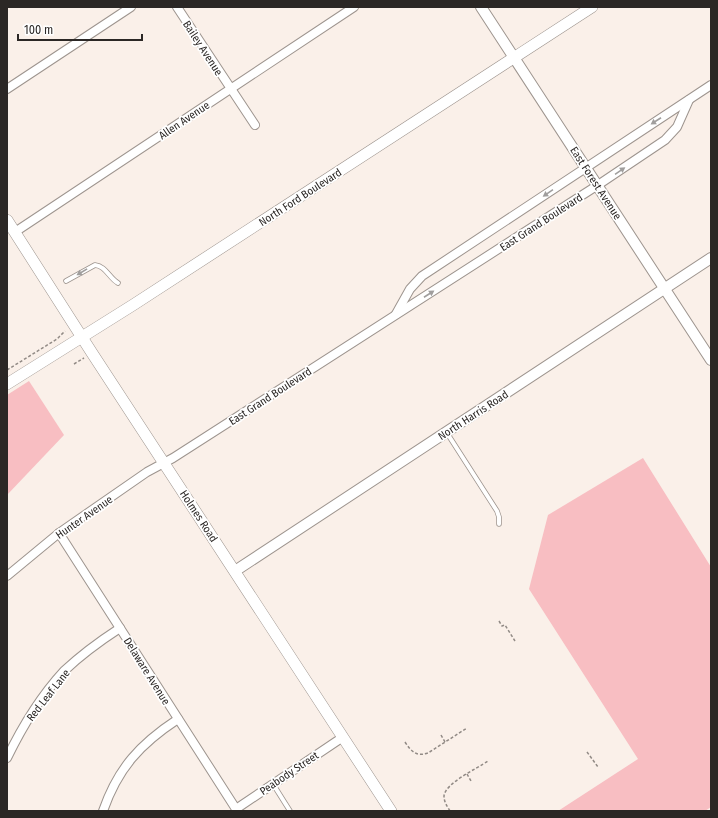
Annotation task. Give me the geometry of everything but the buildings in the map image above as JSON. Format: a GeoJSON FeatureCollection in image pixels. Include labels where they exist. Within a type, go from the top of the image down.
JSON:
{"type":"FeatureCollection","features":[{"type":"Feature","properties":{"kind":"main road","name":"North Ford Boulevard"},"geometry":{"type":"LineString","coordinates":[[7,384],[83,337],[514,59],[592,7]]}},
{"type":"Feature","properties":{"kind":"main road","name":"Holmes Road"},"geometry":{"type":"LineString","coordinates":[[7,220],[391,811]]}},
{"type":"Feature","properties":{"kind":"street"},"geometry":{"type":"LineString","coordinates":[[7,89],[131,7]]}},
{"type":"Feature","properties":{"kind":"street","name":"Bailey Avenue"},"geometry":{"type":"LineString","coordinates":[[177,7],[255,126]]}},
{"type":"Feature","properties":{"kind":"street","name":"Allen Avenue"},"geometry":{"type":"LineString","coordinates":[[15,232],[354,7]]}},
{"type":"Feature","properties":{"kind":"street","name":"East Forest Avenue"},"geometry":{"type":"LineString","coordinates":[[481,7],[711,360]]}},
{"type":"Feature","properties":{"kind":"street","name":"East Grand Boulevard"},"geometry":{"type":"LineString","coordinates":[[396,316],[410,289],[422,276],[711,85]]}},
{"type":"Feature","properties":{"kind":"street","name":"East Grand Boulevard"},"geometry":{"type":"LineString","coordinates":[[165,463],[396,316],[665,140],[677,126],[689,100]]}},
{"type":"Feature","properties":{"kind":"street","name":"North Harris Road"},"geometry":{"type":"LineString","coordinates":[[235,571],[711,258]]}},
{"type":"Feature","properties":{"kind":"street","name":"Hunter Avenue"},"geometry":{"type":"LineString","coordinates":[[7,576],[59,533],[148,472],[165,463]]}},
{"type":"Feature","properties":{"kind":"street","name":"Delaware Avenue"},"geometry":{"type":"LineString","coordinates":[[59,533],[236,809]]}},
{"type":"Feature","properties":{"kind":"street","name":"Red Leaf Lane"},"geometry":{"type":"LineString","coordinates":[[7,758],[16,739],[34,709],[64,671],[91,648],[120,628]]}},
{"type":"Feature","properties":{"kind":"street"},"geometry":{"type":"LineString","coordinates":[[103,811],[114,783],[129,761],[149,740],[178,719]]}},
{"type":"Feature","properties":{"kind":"street","name":"Peabody Street"},"geometry":{"type":"LineString","coordinates":[[236,809],[343,737]]}},
{"type":"Feature","properties":{"kind":"lane"},"geometry":{"type":"LineString","coordinates":[[66,281],[95,265],[98,265],[104,268],[110,277],[118,283]]}},
{"type":"Feature","properties":{"kind":"lane"},"geometry":{"type":"LineString","coordinates":[[446,432],[497,511],[499,524]]}},
{"type":"Feature","properties":{"kind":"lane"},"geometry":{"type":"LineString","coordinates":[[272,784],[290,811]]}},
{"type":"Feature","properties":{"kind":"path"},"geometry":{"type":"LineString","coordinates":[[7,370],[57,339],[65,331]]}},
{"type":"Feature","properties":{"kind":"path"},"geometry":{"type":"LineString","coordinates":[[74,364],[84,358]]}},
{"type":"Feature","properties":{"kind":"path"},"geometry":{"type":"LineString","coordinates":[[499,621],[502,626],[505,624],[515,641]]}},
{"type":"Feature","properties":{"kind":"path"},"geometry":{"type":"LineString","coordinates":[[405,742],[412,751],[422,755],[428,753],[467,728]]}},
{"type":"Feature","properties":{"kind":"path"},"geometry":{"type":"LineString","coordinates":[[441,735],[445,742]]}},
{"type":"Feature","properties":{"kind":"path"},"geometry":{"type":"LineString","coordinates":[[587,752],[598,767]]}},
{"type":"Feature","properties":{"kind":"path"},"geometry":{"type":"LineString","coordinates":[[450,811],[445,803],[445,791],[450,785],[488,761]]}},
{"type":"Feature","properties":{"kind":"path"},"geometry":{"type":"LineString","coordinates":[[467,774],[471,781]]}},
{"type":"Feature","properties":{"kind":"shaded area"},"geometry":{"type":"Polygon","coordinates":[[[29,381],[64,435],[7,495],[7,395],[29,381]]]}},
{"type":"Feature","properties":{"kind":"shaded area"},"geometry":{"type":"Polygon","coordinates":[[[643,458],[711,567],[711,807],[705,811],[558,811],[638,759],[529,589],[548,515],[643,458]]]}}]}
